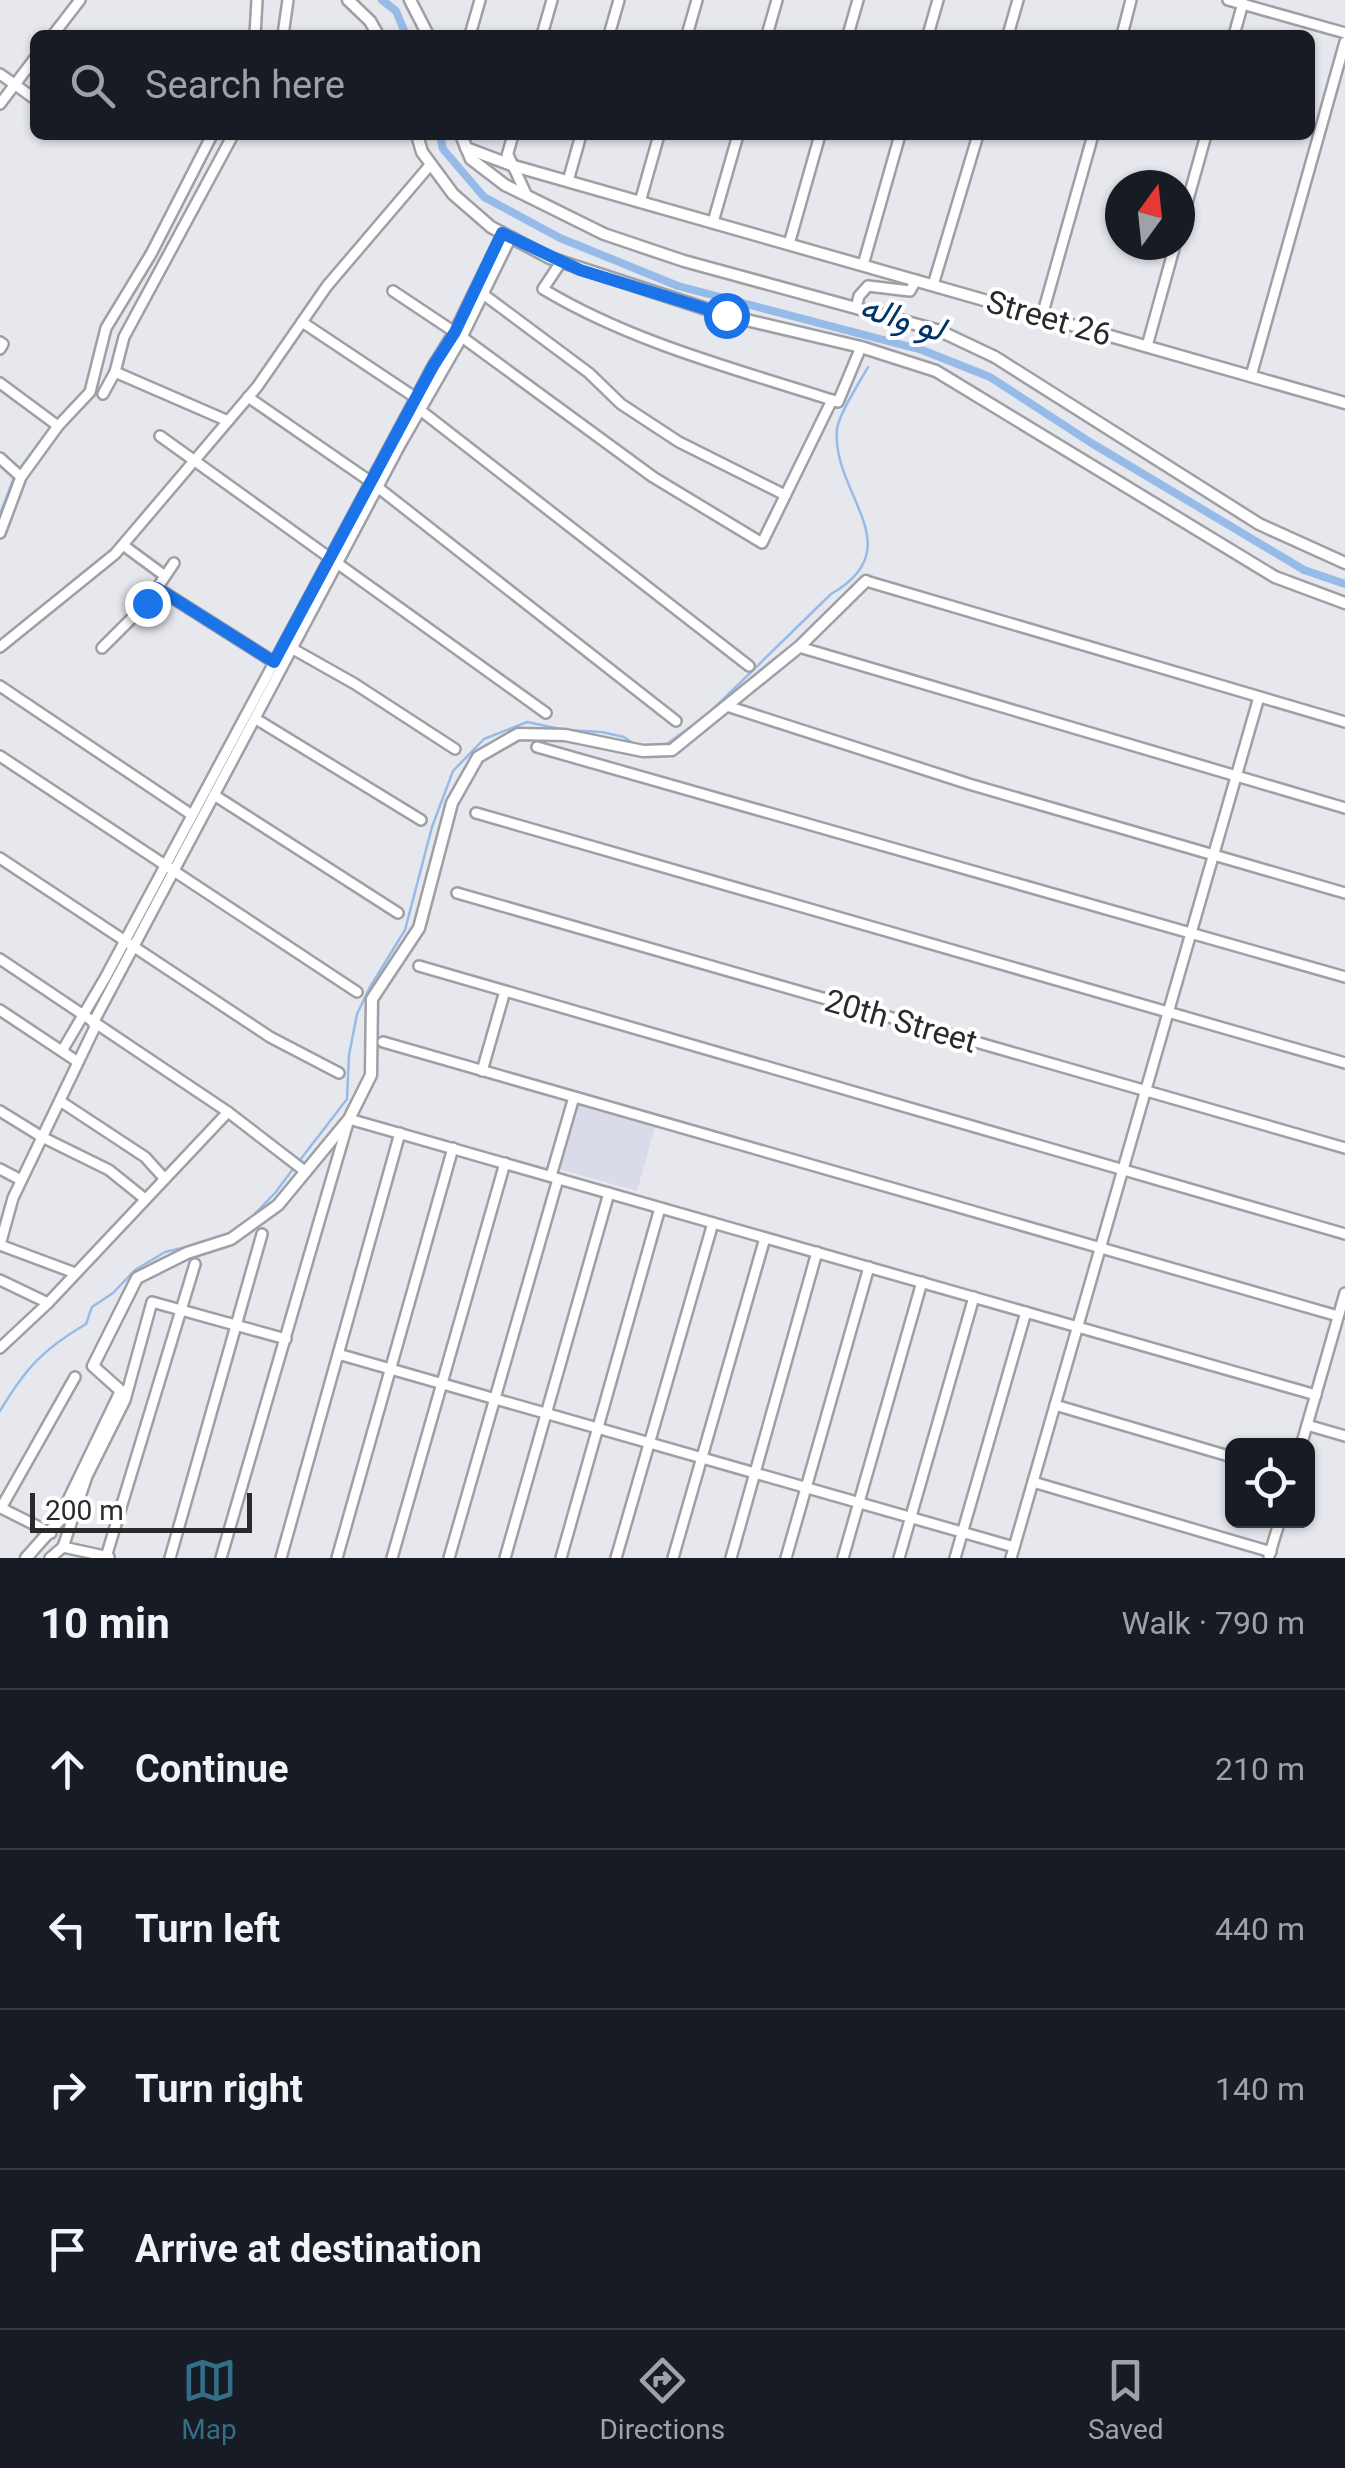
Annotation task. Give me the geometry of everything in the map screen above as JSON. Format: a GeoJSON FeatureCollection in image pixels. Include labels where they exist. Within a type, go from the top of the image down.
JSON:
{"type":"FeatureCollection","features":[{"type":"Feature","properties":{"kind":"street"},"geometry":{"type":"LineString","coordinates":[[57,30],[80,0]]}},
{"type":"Feature","properties":{"kind":"street"},"geometry":{"type":"LineString","coordinates":[[255,30],[258,0]]}},
{"type":"Feature","properties":{"kind":"street"},"geometry":{"type":"LineString","coordinates":[[284,30],[288,0]]}},
{"type":"Feature","properties":{"kind":"street"},"geometry":{"type":"LineString","coordinates":[[348,0],[375,30]]}},
{"type":"Feature","properties":{"kind":"street"},"geometry":{"type":"LineString","coordinates":[[471,30],[480,0]]}},
{"type":"Feature","properties":{"kind":"street"},"geometry":{"type":"LineString","coordinates":[[543,30],[552,0]]}},
{"type":"Feature","properties":{"kind":"street"},"geometry":{"type":"LineString","coordinates":[[611,30],[619,0]]}},
{"type":"Feature","properties":{"kind":"street"},"geometry":{"type":"LineString","coordinates":[[688,30],[697,0]]}},
{"type":"Feature","properties":{"kind":"street"},"geometry":{"type":"LineString","coordinates":[[768,30],[777,0]]}},
{"type":"Feature","properties":{"kind":"street"},"geometry":{"type":"LineString","coordinates":[[849,30],[858,0]]}},
{"type":"Feature","properties":{"kind":"street"},"geometry":{"type":"LineString","coordinates":[[929,30],[938,0]]}},
{"type":"Feature","properties":{"kind":"street"},"geometry":{"type":"LineString","coordinates":[[1009,30],[1018,0]]}},
{"type":"Feature","properties":{"kind":"street"},"geometry":{"type":"LineString","coordinates":[[1123,30],[1132,0]]}},
{"type":"Feature","properties":{"kind":"street"},"geometry":{"type":"LineString","coordinates":[[1228,0],[1345,34]]}},
{"type":"Feature","properties":{"kind":"street"},"geometry":{"type":"LineString","coordinates":[[414,2],[426,30]]}},
{"type":"Feature","properties":{"kind":"street"},"geometry":{"type":"LineString","coordinates":[[1236,30],[1244,2]]}},
{"type":"Feature","properties":{"kind":"street"},"geometry":{"type":"LineString","coordinates":[[1251,376],[1345,42]]}},
{"type":"Feature","properties":{"kind":"street"},"geometry":{"type":"LineString","coordinates":[[0,104],[30,64]]}},
{"type":"Feature","properties":{"kind":"street"},"geometry":{"type":"LineString","coordinates":[[0,74],[30,96]]}},
{"type":"Feature","properties":{"kind":"street"},"geometry":{"type":"LineString","coordinates":[[0,533],[21,477],[58,426],[90,392],[106,328],[209,140]]}},
{"type":"Feature","properties":{"kind":"street"},"geometry":{"type":"LineString","coordinates":[[102,394],[115,372],[124,336],[230,140]]}},
{"type":"Feature","properties":{"kind":"street"},"geometry":{"type":"LineString","coordinates":[[418,140],[422,152],[453,194],[507,235],[561,262],[726,315],[936,371],[1276,577],[1345,603]]}},
{"type":"Feature","properties":{"kind":"street"},"geometry":{"type":"LineString","coordinates":[[463,140],[471,159],[505,185],[604,234],[684,261],[940,331],[995,357],[1259,524],[1345,563]]}},
{"type":"Feature","properties":{"kind":"street"},"geometry":{"type":"LineString","coordinates":[[513,140],[509,161],[526,196]]}},
{"type":"Feature","properties":{"kind":"street"},"geometry":{"type":"LineString","coordinates":[[568,181],[580,140]]}},
{"type":"Feature","properties":{"kind":"street"},"geometry":{"type":"LineString","coordinates":[[640,202],[658,140]]}},
{"type":"Feature","properties":{"kind":"street"},"geometry":{"type":"LineString","coordinates":[[713,222],[737,140]]}},
{"type":"Feature","properties":{"kind":"street"},"geometry":{"type":"LineString","coordinates":[[789,244],[819,140]]}},
{"type":"Feature","properties":{"kind":"street"},"geometry":{"type":"LineString","coordinates":[[862,265],[899,140]]}},
{"type":"Feature","properties":{"kind":"street"},"geometry":{"type":"LineString","coordinates":[[933,285],[976,140]]}},
{"type":"Feature","properties":{"kind":"street"},"geometry":{"type":"LineString","coordinates":[[1042,316],[1092,140]]}},
{"type":"Feature","properties":{"kind":"street"},"geometry":{"type":"LineString","coordinates":[[1195,174],[1205,140]]}},
{"type":"Feature","properties":{"kind":"street","name":"Street 26"},"geometry":{"type":"LineString","coordinates":[[466,148],[640,202],[1345,403]]}},
{"type":"Feature","properties":{"kind":"street"},"geometry":{"type":"LineString","coordinates":[[0,647],[122,545],[248,398],[327,286],[431,164]]}},
{"type":"Feature","properties":{"kind":"street"},"geometry":{"type":"LineString","coordinates":[[62,1051],[256,719],[416,404],[482,294],[507,235]]}},
{"type":"Feature","properties":{"kind":"street"},"geometry":{"type":"LineString","coordinates":[[459,334],[507,235]]}},
{"type":"Feature","properties":{"kind":"street"},"geometry":{"type":"LineString","coordinates":[[1146,346],[1171,260]]}},
{"type":"Feature","properties":{"kind":"street"},"geometry":{"type":"LineString","coordinates":[[561,262],[544,289],[584,314],[838,402],[861,348]]}},
{"type":"Feature","properties":{"kind":"street"},"geometry":{"type":"LineString","coordinates":[[856,308],[858,296],[868,286],[910,291],[916,280]]}},
{"type":"Feature","properties":{"kind":"street"},"geometry":{"type":"LineString","coordinates":[[393,291],[459,334],[653,478],[762,543],[832,400]]}},
{"type":"Feature","properties":{"kind":"street"},"geometry":{"type":"LineString","coordinates":[[482,294],[590,372],[622,404],[678,442],[786,495]]}},
{"type":"Feature","properties":{"kind":"street"},"geometry":{"type":"LineString","coordinates":[[302,322],[416,404],[749,666]]}},
{"type":"Feature","properties":{"kind":"street"},"geometry":{"type":"LineString","coordinates":[[115,372],[228,421]]}},
{"type":"Feature","properties":{"kind":"street"},"geometry":{"type":"LineString","coordinates":[[0,383],[58,426]]}},
{"type":"Feature","properties":{"kind":"street"},"geometry":{"type":"LineString","coordinates":[[248,398],[374,486],[676,722]]}},
{"type":"Feature","properties":{"kind":"street"},"geometry":{"type":"LineString","coordinates":[[160,436],[546,713]]}},
{"type":"Feature","properties":{"kind":"street"},"geometry":{"type":"LineString","coordinates":[[0,458],[21,477]]}},
{"type":"Feature","properties":{"kind":"street"},"geometry":{"type":"LineString","coordinates":[[122,545],[165,576]]}},
{"type":"Feature","properties":{"kind":"street"},"geometry":{"type":"LineString","coordinates":[[76,1273],[0,1245],[13,1198],[192,815],[274,662],[334,562]]}},
{"type":"Feature","properties":{"kind":"street"},"geometry":{"type":"LineString","coordinates":[[102,648],[147,603],[174,563]]}},
{"type":"Feature","properties":{"kind":"street"},"geometry":{"type":"LineString","coordinates":[[221,1558],[349,1119],[371,1075],[372,999],[418,928],[452,803],[478,757],[518,734],[565,735],[642,750],[672,750],[799,647],[866,580],[1345,722]]}},
{"type":"Feature","properties":{"kind":"street"},"geometry":{"type":"LineString","coordinates":[[157,588],[274,662]]}},
{"type":"Feature","properties":{"kind":"street"},"geometry":{"type":"LineString","coordinates":[[799,647],[1345,808]]}},
{"type":"Feature","properties":{"kind":"street"},"geometry":{"type":"LineString","coordinates":[[293,649],[455,749]]}},
{"type":"Feature","properties":{"kind":"street"},"geometry":{"type":"LineString","coordinates":[[0,686],[192,815]]}},
{"type":"Feature","properties":{"kind":"street"},"geometry":{"type":"LineString","coordinates":[[338,1354],[962,1533],[1012,1553],[1259,697]]}},
{"type":"Feature","properties":{"kind":"street"},"geometry":{"type":"LineString","coordinates":[[727,706],[970,784],[1345,894]]}},
{"type":"Feature","properties":{"kind":"street"},"geometry":{"type":"LineString","coordinates":[[256,719],[421,820]]}},
{"type":"Feature","properties":{"kind":"street"},"geometry":{"type":"LineString","coordinates":[[538,747],[1345,977]]}},
{"type":"Feature","properties":{"kind":"street"},"geometry":{"type":"LineString","coordinates":[[0,756],[357,992]]}},
{"type":"Feature","properties":{"kind":"street"},"geometry":{"type":"LineString","coordinates":[[214,795],[398,913]]}},
{"type":"Feature","properties":{"kind":"street"},"geometry":{"type":"LineString","coordinates":[[476,812],[1345,1064]]}},
{"type":"Feature","properties":{"kind":"street"},"geometry":{"type":"LineString","coordinates":[[0,858],[270,1037],[339,1073]]}},
{"type":"Feature","properties":{"kind":"street","name":"20th Street"},"geometry":{"type":"LineString","coordinates":[[458,893],[1345,1148]]}},
{"type":"Feature","properties":{"kind":"street"},"geometry":{"type":"LineString","coordinates":[[0,959],[228,1112],[306,1172]]}},
{"type":"Feature","properties":{"kind":"street"},"geometry":{"type":"LineString","coordinates":[[419,966],[1345,1234]]}},
{"type":"Feature","properties":{"kind":"street"},"geometry":{"type":"LineString","coordinates":[[482,1071],[505,991]]}},
{"type":"Feature","properties":{"kind":"street"},"geometry":{"type":"LineString","coordinates":[[0,1010],[78,1062]]}},
{"type":"Feature","properties":{"kind":"street"},"geometry":{"type":"LineString","coordinates":[[383,1042],[1338,1316]]}},
{"type":"Feature","properties":{"kind":"street"},"geometry":{"type":"LineString","coordinates":[[449,1558],[574,1097]]}},
{"type":"Feature","properties":{"kind":"street"},"geometry":{"type":"LineString","coordinates":[[60,1101],[145,1157],[164,1178]]}},
{"type":"Feature","properties":{"kind":"street"},"geometry":{"type":"LineString","coordinates":[[0,1111],[109,1170],[144,1199]]}},
{"type":"Feature","properties":{"kind":"street"},"geometry":{"type":"LineString","coordinates":[[0,1348],[48,1303],[228,1112]]}},
{"type":"Feature","properties":{"kind":"street"},"geometry":{"type":"LineString","coordinates":[[349,1119],[1316,1395]]}},
{"type":"Feature","properties":{"kind":"street"},"geometry":{"type":"LineString","coordinates":[[26,1558],[51,1533],[121,1390],[93,1366],[137,1278],[188,1253],[231,1240],[278,1205],[349,1119]]}},
{"type":"Feature","properties":{"kind":"street"},"geometry":{"type":"LineString","coordinates":[[280,1558],[400,1133]]}},
{"type":"Feature","properties":{"kind":"street"},"geometry":{"type":"LineString","coordinates":[[337,1558],[452,1148]]}},
{"type":"Feature","properties":{"kind":"street"},"geometry":{"type":"LineString","coordinates":[[392,1558],[505,1163]]}},
{"type":"Feature","properties":{"kind":"street"},"geometry":{"type":"LineString","coordinates":[[0,1169],[21,1180]]}},
{"type":"Feature","properties":{"kind":"street"},"geometry":{"type":"LineString","coordinates":[[505,1558],[609,1193]]}},
{"type":"Feature","properties":{"kind":"street"},"geometry":{"type":"LineString","coordinates":[[561,1558],[660,1208]]}},
{"type":"Feature","properties":{"kind":"street"},"geometry":{"type":"LineString","coordinates":[[616,1558],[714,1223]]}},
{"type":"Feature","properties":{"kind":"street"},"geometry":{"type":"LineString","coordinates":[[170,1558],[262,1234]]}},
{"type":"Feature","properties":{"kind":"street"},"geometry":{"type":"LineString","coordinates":[[673,1558],[765,1238]]}},
{"type":"Feature","properties":{"kind":"street"},"geometry":{"type":"LineString","coordinates":[[731,1558],[817,1252]]}},
{"type":"Feature","properties":{"kind":"street"},"geometry":{"type":"LineString","coordinates":[[63,1547],[109,1557],[195,1264]]}},
{"type":"Feature","properties":{"kind":"street"},"geometry":{"type":"LineString","coordinates":[[786,1558],[869,1267]]}},
{"type":"Feature","properties":{"kind":"street"},"geometry":{"type":"LineString","coordinates":[[0,1280],[48,1303]]}},
{"type":"Feature","properties":{"kind":"street"},"geometry":{"type":"LineString","coordinates":[[843,1558],[922,1282]]}},
{"type":"Feature","properties":{"kind":"street"},"geometry":{"type":"LineString","coordinates":[[1303,1438],[1345,1292]]}},
{"type":"Feature","properties":{"kind":"street"},"geometry":{"type":"LineString","coordinates":[[899,1558],[974,1297]]}},
{"type":"Feature","properties":{"kind":"street"},"geometry":{"type":"LineString","coordinates":[[50,1558],[63,1547],[87,1476],[125,1400],[151,1304],[286,1339]]}},
{"type":"Feature","properties":{"kind":"street"},"geometry":{"type":"LineString","coordinates":[[955,1558],[1026,1312]]}},
{"type":"Feature","properties":{"kind":"street"},"geometry":{"type":"LineString","coordinates":[[51,1533],[0,1508],[75,1378]]}},
{"type":"Feature","properties":{"kind":"street"},"geometry":{"type":"LineString","coordinates":[[1055,1404],[1225,1455]]}},
{"type":"Feature","properties":{"kind":"street"},"geometry":{"type":"LineString","coordinates":[[1307,1426],[1345,1436]]}},
{"type":"Feature","properties":{"kind":"street"},"geometry":{"type":"LineString","coordinates":[[1033,1482],[1270,1555],[1278,1528]]}},
{"type":"Feature","properties":{"kind":"shaded area"},"geometry":{"type":"Polygon","coordinates":[[[578,1105],[655,1127],[637,1191],[559,1169],[578,1105]]]}},
{"type":"Feature","properties":{"kind":"waterway","name":"لو واله"},"geometry":{"type":"LineString","coordinates":[[382,0],[396,11],[404,30]]}},
{"type":"Feature","properties":{"kind":"waterway","name":"لو واله"},"geometry":{"type":"LineString","coordinates":[[441,140],[443,149],[484,197],[560,238],[678,286],[922,350],[990,377],[1093,444],[1304,570],[1345,584]]}},
{"type":"Feature","properties":{"kind":"waterway"},"geometry":{"type":"LineString","coordinates":[[119,299],[164,219]]}},
{"type":"Feature","properties":{"kind":"waterway"},"geometry":{"type":"LineString","coordinates":[[664,746],[707,715],[831,594],[855,576],[866,558],[867,538],[838,453],[837,429],[868,367]]}},
{"type":"Feature","properties":{"kind":"waterway"},"geometry":{"type":"LineString","coordinates":[[84,392],[90,376]]}},
{"type":"Feature","properties":{"kind":"waterway"},"geometry":{"type":"LineString","coordinates":[[20,468],[51,427]]}},
{"type":"Feature","properties":{"kind":"waterway"},"geometry":{"type":"LineString","coordinates":[[0,514],[15,475]]}},
{"type":"Feature","properties":{"kind":"waterway"},"geometry":{"type":"LineString","coordinates":[[300,1160],[347,1099],[349,1055],[357,1014],[405,930],[432,827],[453,771],[484,739],[527,722],[602,732],[624,737],[634,744]]}},
{"type":"Feature","properties":{"kind":"waterway"},"geometry":{"type":"LineString","coordinates":[[248,1221],[293,1169]]}},
{"type":"Feature","properties":{"kind":"waterway"},"geometry":{"type":"LineString","coordinates":[[0,1411],[36,1361],[86,1324],[92,1307],[113,1293],[135,1270],[165,1252],[211,1241]]}},
{"type":"Feature","properties":{"kind":"route"},"geometry":{"type":"LineString","coordinates":[[147,603],[157,588],[274,662],[455,332],[502,233],[580,270],[726,315]]}}]}
